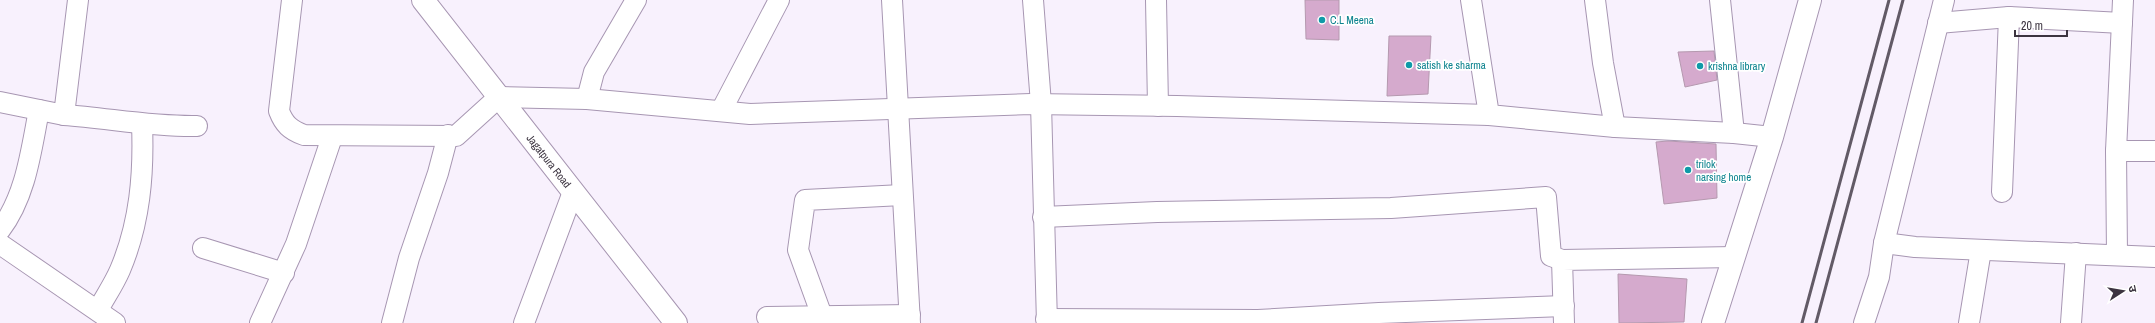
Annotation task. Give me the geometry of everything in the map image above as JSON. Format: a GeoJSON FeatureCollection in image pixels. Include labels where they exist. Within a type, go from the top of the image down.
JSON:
{"type":"FeatureCollection","features":[{"type":"Feature","properties":{"kind":"street"},"geometry":{"type":"LineString","coordinates":[[64,115],[78,0]]}},
{"type":"Feature","properties":{"kind":"street"},"geometry":{"type":"LineString","coordinates":[[292,0],[279,111],[283,122],[296,132],[304,135],[332,137],[456,136],[499,97],[587,99],[750,114],[1041,104],[1489,115],[1616,127],[1734,133],[1772,137]]}},
{"type":"Feature","properties":{"kind":"street","name":"Jagatpura Road"},"geometry":{"type":"LineString","coordinates":[[423,0],[676,323]]}},
{"type":"Feature","properties":{"kind":"street"},"geometry":{"type":"LineString","coordinates":[[721,111],[780,0]]}},
{"type":"Feature","properties":{"kind":"street"},"geometry":{"type":"LineString","coordinates":[[768,317],[822,316],[910,319],[892,0]]}},
{"type":"Feature","properties":{"kind":"street"},"geometry":{"type":"LineString","coordinates":[[1033,0],[1041,104],[1042,217],[1046,321],[1258,320],[1379,313],[1564,315],[1562,260]]}},
{"type":"Feature","properties":{"kind":"street"},"geometry":{"type":"LineString","coordinates":[[1156,0],[1158,106]]}},
{"type":"Feature","properties":{"kind":"street"},"geometry":{"type":"LineString","coordinates":[[1471,0],[1489,115]]}},
{"type":"Feature","properties":{"kind":"street"},"geometry":{"type":"LineString","coordinates":[[1595,0],[1603,63],[1616,127]]}},
{"type":"Feature","properties":{"kind":"street"},"geometry":{"type":"LineString","coordinates":[[1720,0],[1734,133]]}},
{"type":"Feature","properties":{"kind":"street"},"geometry":{"type":"LineString","coordinates":[[1713,323],[1772,137],[1810,0]]}},
{"type":"Feature","properties":{"kind":"street"},"geometry":{"type":"LineString","coordinates":[[1864,323],[1879,277],[1884,243],[1944,0]]}},
{"type":"Feature","properties":{"kind":"street"},"geometry":{"type":"LineString","coordinates":[[2117,255],[2116,151],[2123,0]]}},
{"type":"Feature","properties":{"kind":"street"},"geometry":{"type":"LineString","coordinates":[[587,99],[594,72],[630,4]]}},
{"type":"Feature","properties":{"kind":"street"},"geometry":{"type":"LineString","coordinates":[[1938,23],[2009,17],[2122,23]]}},
{"type":"Feature","properties":{"kind":"street"},"geometry":{"type":"LineString","coordinates":[[2002,192],[2009,17]]}},
{"type":"Feature","properties":{"kind":"street"},"geometry":{"type":"LineString","coordinates":[[0,102],[64,115],[103,118],[170,127],[197,126]]}},
{"type":"Feature","properties":{"kind":"street"},"geometry":{"type":"LineString","coordinates":[[0,230],[12,213],[23,183],[39,110]]}},
{"type":"Feature","properties":{"kind":"street"},"geometry":{"type":"LineString","coordinates":[[98,310],[120,271],[130,242],[141,196],[143,158],[142,124]]}},
{"type":"Feature","properties":{"kind":"street"},"geometry":{"type":"LineString","coordinates":[[392,323],[409,258],[438,173],[448,135]]}},
{"type":"Feature","properties":{"kind":"street"},"geometry":{"type":"LineString","coordinates":[[260,323],[296,244],[332,137]]}},
{"type":"Feature","properties":{"kind":"street"},"geometry":{"type":"LineString","coordinates":[[2116,151],[2155,151]]}},
{"type":"Feature","properties":{"kind":"street"},"geometry":{"type":"LineString","coordinates":[[524,323],[573,192]]}},
{"type":"Feature","properties":{"kind":"street"},"geometry":{"type":"LineString","coordinates":[[822,316],[798,250],[805,200],[902,195]]}},
{"type":"Feature","properties":{"kind":"street"},"geometry":{"type":"LineString","coordinates":[[1042,217],[1157,212],[1391,208],[1546,197],[1551,256],[1562,260],[1734,257]]}},
{"type":"Feature","properties":{"kind":"street"},"geometry":{"type":"LineString","coordinates":[[1884,243],[1915,247],[2155,256]]}},
{"type":"Feature","properties":{"kind":"street"},"geometry":{"type":"LineString","coordinates":[[0,244],[115,323]]}},
{"type":"Feature","properties":{"kind":"street"},"geometry":{"type":"LineString","coordinates":[[203,248],[284,273]]}},
{"type":"Feature","properties":{"kind":"street"},"geometry":{"type":"LineString","coordinates":[[1969,323],[1981,250]]}},
{"type":"Feature","properties":{"kind":"street"},"geometry":{"type":"LineString","coordinates":[[2071,323],[2076,253]]}},
{"type":"Feature","properties":{"kind":"building","name":"C.L Meena"},"geometry":{"type":"Polygon","coordinates":[[[1305,0],[1339,0],[1339,40],[1306,39],[1305,0]]]}},
{"type":"Feature","properties":{"kind":"building","name":"satish ke sharma"},"geometry":{"type":"Polygon","coordinates":[[[1389,36],[1431,36],[1428,94],[1387,96],[1389,36]]]}},
{"type":"Feature","properties":{"kind":"building","name":"krishna library"},"geometry":{"type":"Polygon","coordinates":[[[1714,51],[1717,80],[1685,87],[1678,52],[1714,51]]]}},
{"type":"Feature","properties":{"kind":"building","name":"trilok narsing home"},"geometry":{"type":"Polygon","coordinates":[[[1668,141],[1716,144],[1717,198],[1664,204],[1656,142],[1668,141]]]}},
{"type":"Feature","properties":{"kind":"building"},"geometry":{"type":"Polygon","coordinates":[[[1618,274],[1687,279],[1684,322],[1619,323],[1618,274]]]}},
{"type":"Feature","properties":{"kind":"railway"},"geometry":{"type":"LineString","coordinates":[[1802,323],[1889,0]]}},
{"type":"Feature","properties":{"kind":"railway"},"geometry":{"type":"LineString","coordinates":[[1816,323],[1903,0]]}},
{"type":"Feature","properties":{"kind":"place","name":"C.L Meena"},"geometry":{"type":"Point","coordinates":[1322,20]}},
{"type":"Feature","properties":{"kind":"place","name":"satish ke sharma"},"geometry":{"type":"Point","coordinates":[1409,65]}},
{"type":"Feature","properties":{"kind":"place","name":"krishna library"},"geometry":{"type":"Point","coordinates":[1700,66]}},
{"type":"Feature","properties":{"kind":"place","name":"trilok narsing home"},"geometry":{"type":"Point","coordinates":[1688,170]}}]}
